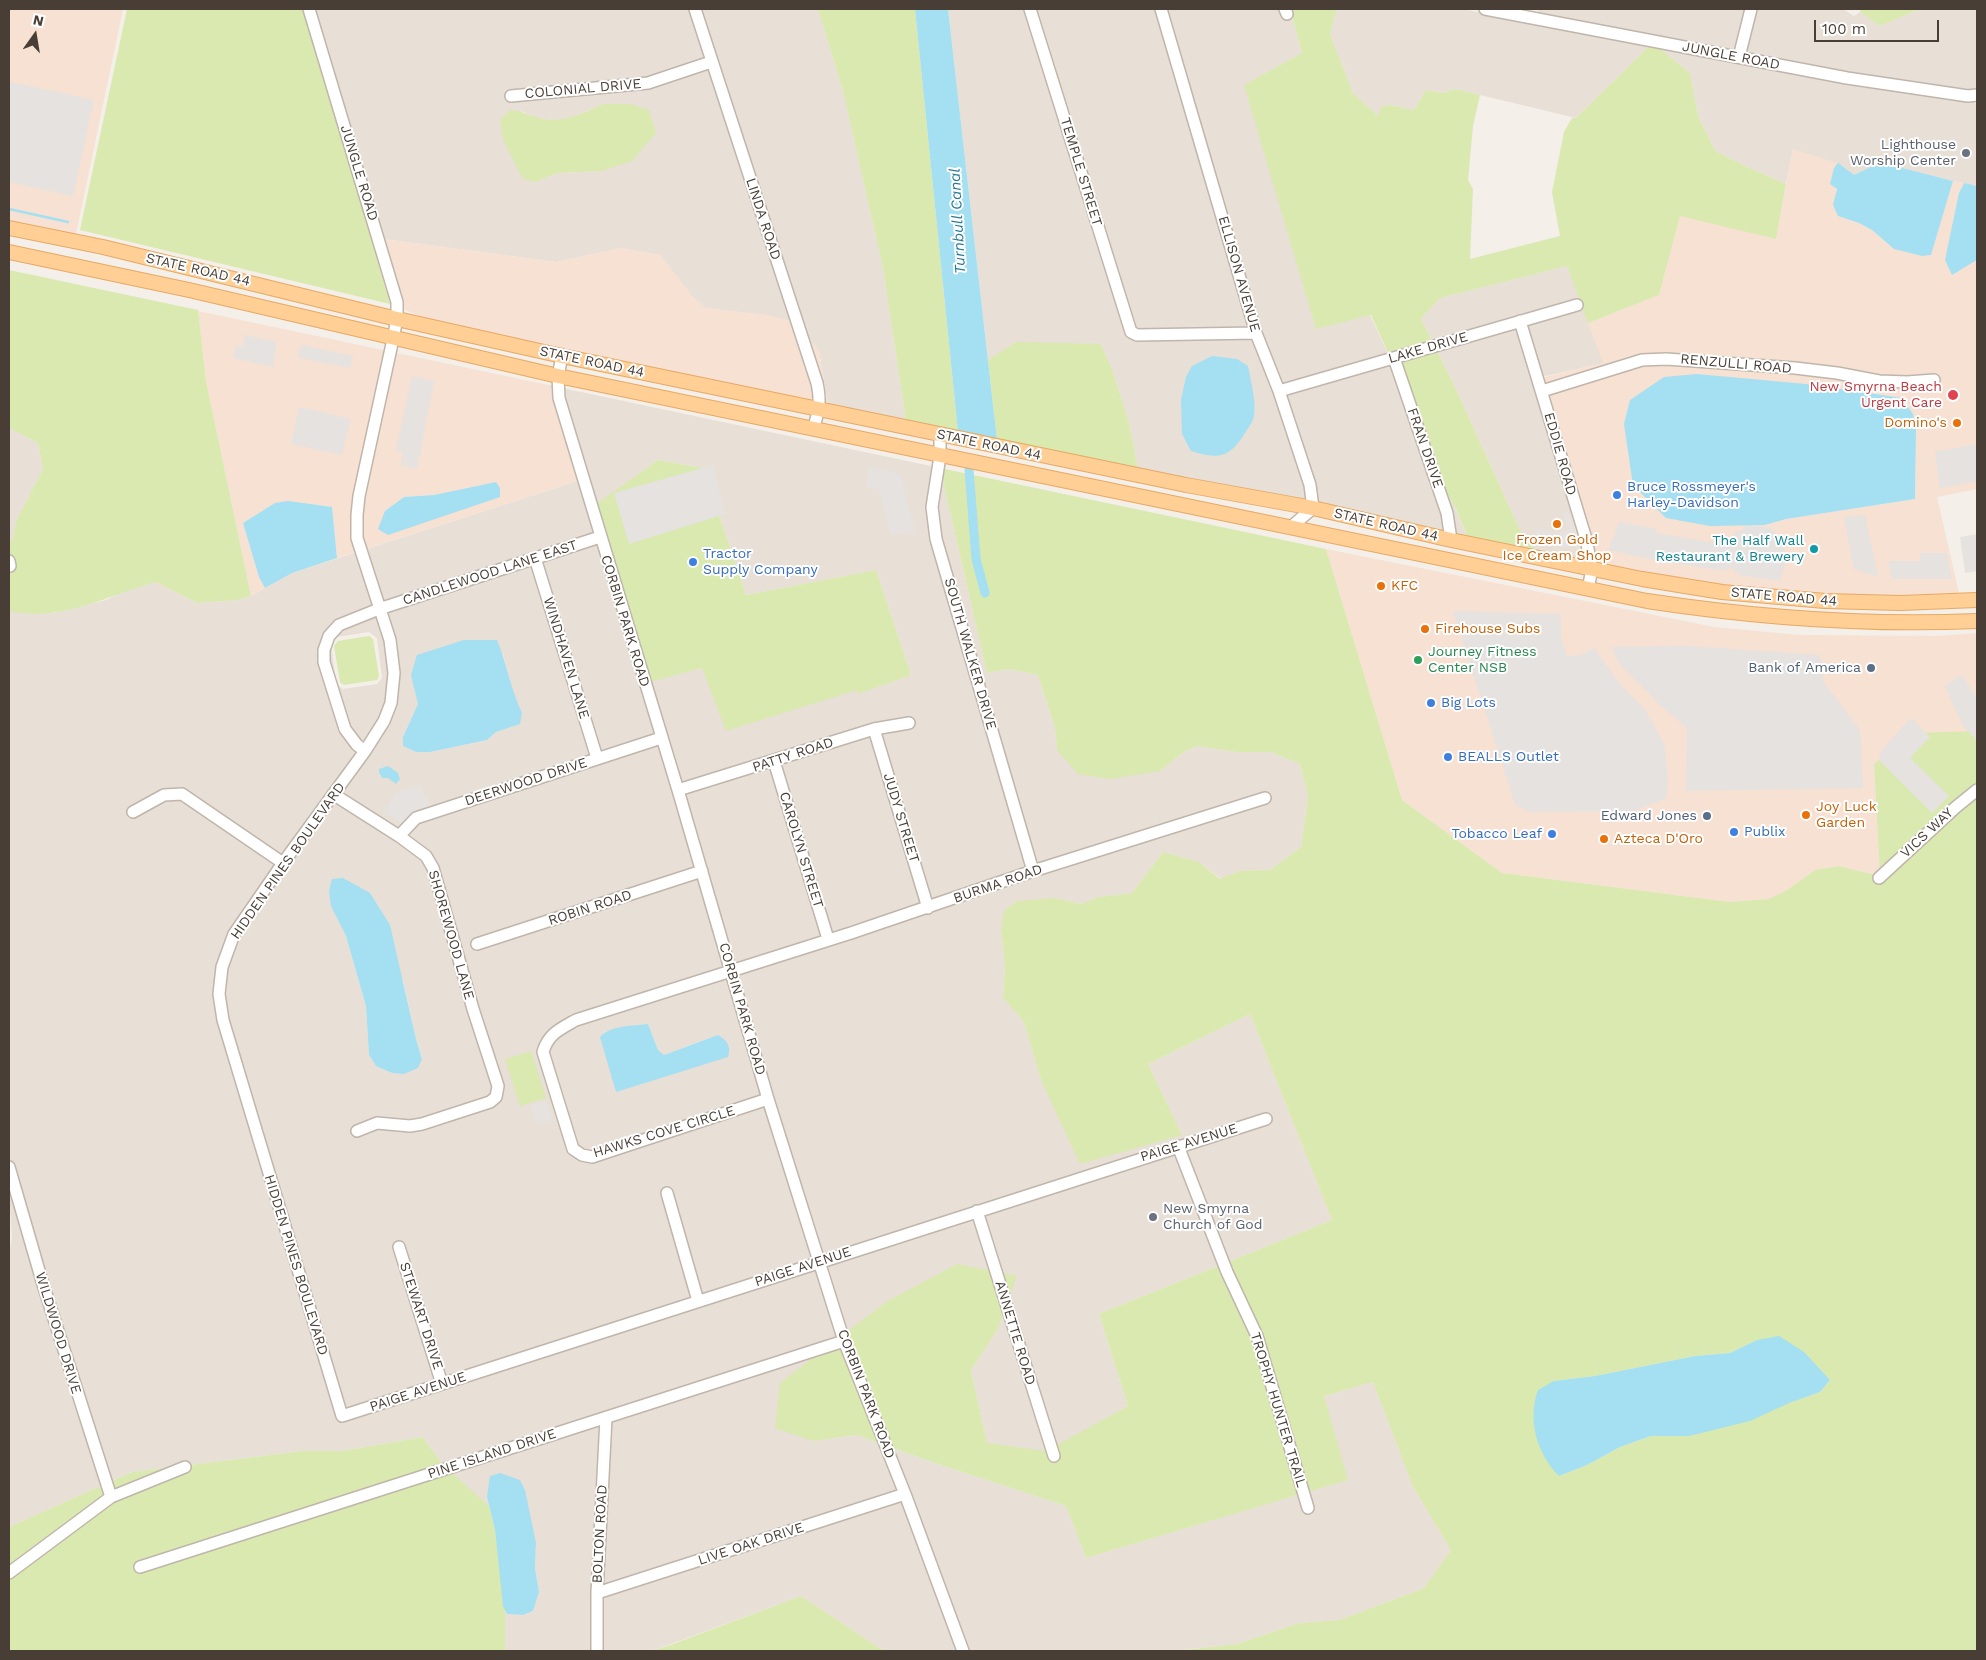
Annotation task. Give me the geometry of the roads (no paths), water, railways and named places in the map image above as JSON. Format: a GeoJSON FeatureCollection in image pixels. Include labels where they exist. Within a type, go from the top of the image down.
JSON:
{"type":"FeatureCollection","features":[{"type":"Feature","properties":{"kind":"main road","name":"STATE ROAD 44"},"geometry":{"type":"LineString","coordinates":[[9,228],[95,246],[397,319],[562,356],[1186,485],[1313,508],[1451,540],[1592,569],[1722,592],[1825,601],[1900,603],[1977,600]]}},
{"type":"Feature","properties":{"kind":"main road","name":"STATE ROAD 44"},"geometry":{"type":"LineString","coordinates":[[9,252],[188,290],[558,376],[1588,589],[1705,610],[1824,622],[1977,621]]}},
{"type":"Feature","properties":{"kind":"main road"},"geometry":{"type":"LineString","coordinates":[[1184,506],[1186,485]]}},
{"type":"Feature","properties":{"kind":"main road"},"geometry":{"type":"LineString","coordinates":[[1892,623],[1919,615],[1977,613]]}},
{"type":"Feature","properties":{"kind":"street","name":"JUNGLE ROAD"},"geometry":{"type":"LineString","coordinates":[[308,9],[394,288],[397,302],[397,319],[393,339]]}},
{"type":"Feature","properties":{"kind":"street","name":"LINDA ROAD"},"geometry":{"type":"LineString","coordinates":[[695,9],[817,383],[820,396],[820,410],[813,429]]}},
{"type":"Feature","properties":{"kind":"street","name":"TEMPLE STREET"},"geometry":{"type":"LineString","coordinates":[[1030,9],[1131,332],[1256,332]]}},
{"type":"Feature","properties":{"kind":"street","name":"ELLISON AVENUE"},"geometry":{"type":"LineString","coordinates":[[1161,9],[1256,332],[1279,391],[1310,485],[1313,508]]}},
{"type":"Feature","properties":{"kind":"street","name":"JUNGLE ROAD"},"geometry":{"type":"LineString","coordinates":[[1485,9],[1846,78],[1968,96],[1977,95]]}},
{"type":"Feature","properties":{"kind":"street"},"geometry":{"type":"LineString","coordinates":[[1739,57],[1751,9]]}},
{"type":"Feature","properties":{"kind":"street","name":"COLONIAL DRIVE"},"geometry":{"type":"LineString","coordinates":[[511,96],[648,83],[711,62]]}},
{"type":"Feature","properties":{"kind":"street"},"geometry":{"type":"LineString","coordinates":[[9,234],[95,246]]}},
{"type":"Feature","properties":{"kind":"street","name":"LAKE DRIVE"},"geometry":{"type":"LineString","coordinates":[[1279,391],[1577,305]]}},
{"type":"Feature","properties":{"kind":"street","name":"EDDIE ROAD"},"geometry":{"type":"LineString","coordinates":[[1520,321],[1586,539],[1592,569],[1588,589]]}},
{"type":"Feature","properties":{"kind":"street","name":"HIDDEN PINES BOULEVARD"},"geometry":{"type":"LineString","coordinates":[[342,1416],[226,1029],[219,994],[222,967],[234,934],[283,863],[366,751],[384,721],[391,704],[394,673],[390,640],[357,538],[357,515],[359,496],[393,339]]}},
{"type":"Feature","properties":{"kind":"street","name":"CORBIN PARK ROAD"},"geometry":{"type":"LineString","coordinates":[[562,356],[558,376],[559,398],[678,790],[768,1099],[844,1341],[905,1494],[963,1651]]}},
{"type":"Feature","properties":{"kind":"street","name":"FRAN DRIVE"},"geometry":{"type":"LineString","coordinates":[[1394,358],[1447,513],[1451,540]]}},
{"type":"Feature","properties":{"kind":"street","name":"RENZULLI ROAD"},"geometry":{"type":"LineString","coordinates":[[1542,390],[1642,360],[1666,359],[1812,370],[1879,381],[1907,382],[1934,380]]}},
{"type":"Feature","properties":{"kind":"street","name":"SOUTH WALKER DRIVE"},"geometry":{"type":"LineString","coordinates":[[940,434],[940,456],[932,507],[936,539],[1033,871]]}},
{"type":"Feature","properties":{"kind":"street"},"geometry":{"type":"LineString","coordinates":[[1291,527],[1313,508]]}},
{"type":"Feature","properties":{"kind":"street","name":"CANDLEWOOD LANE EAST"},"geometry":{"type":"LineString","coordinates":[[366,751],[357,745],[345,729],[324,662],[324,650],[329,636],[339,625],[379,609],[600,537]]}},
{"type":"Feature","properties":{"kind":"street","name":"WINDHAVEN LANE"},"geometry":{"type":"LineString","coordinates":[[535,558],[597,758]]}},
{"type":"Feature","properties":{"kind":"street"},"geometry":{"type":"LineString","coordinates":[[1824,622],[1825,601]]}},
{"type":"Feature","properties":{"kind":"street","name":"PATTY ROAD"},"geometry":{"type":"LineString","coordinates":[[678,790],[874,729],[909,723]]}},
{"type":"Feature","properties":{"kind":"street","name":"JUDY STREET"},"geometry":{"type":"LineString","coordinates":[[874,729],[928,908]]}},
{"type":"Feature","properties":{"kind":"street","name":"DEERWOOD DRIVE"},"geometry":{"type":"LineString","coordinates":[[399,836],[416,818],[661,738]]}},
{"type":"Feature","properties":{"kind":"street","name":"CAROLYN STREET"},"geometry":{"type":"LineString","coordinates":[[774,761],[828,939]]}},
{"type":"Feature","properties":{"kind":"street","name":"VICS WAY"},"geometry":{"type":"LineString","coordinates":[[1879,878],[1977,790]]}},
{"type":"Feature","properties":{"kind":"street"},"geometry":{"type":"LineString","coordinates":[[134,812],[164,795],[182,794],[283,863]]}},
{"type":"Feature","properties":{"kind":"street","name":"SHOREWOOD LANE"},"geometry":{"type":"LineString","coordinates":[[333,794],[399,836],[426,856],[433,868],[473,1009],[498,1086],[496,1098],[490,1102],[422,1124],[410,1126],[377,1123],[357,1131]]}},
{"type":"Feature","properties":{"kind":"street","name":"BURMA ROAD"},"geometry":{"type":"LineString","coordinates":[[731,970],[928,908],[1033,871],[1265,798]]}},
{"type":"Feature","properties":{"kind":"street","name":"ROBIN ROAD"},"geometry":{"type":"LineString","coordinates":[[478,944],[702,871]]}},
{"type":"Feature","properties":{"kind":"street","name":"HAWKS COVE CIRCLE"},"geometry":{"type":"LineString","coordinates":[[731,970],[576,1020],[554,1032],[545,1043],[543,1052],[573,1149],[582,1155],[592,1157],[768,1099]]}},
{"type":"Feature","properties":{"kind":"street","name":"PAIGE AVENUE"},"geometry":{"type":"LineString","coordinates":[[342,1416],[1266,1119]]}},
{"type":"Feature","properties":{"kind":"street","name":"TROPHY HUNTER TRAIL"},"geometry":{"type":"LineString","coordinates":[[1178,1146],[1227,1272],[1257,1336],[1308,1508]]}},
{"type":"Feature","properties":{"kind":"street","name":"WILDWOOD DRIVE"},"geometry":{"type":"LineString","coordinates":[[9,1167],[42,1281],[111,1497]]}},
{"type":"Feature","properties":{"kind":"street"},"geometry":{"type":"LineString","coordinates":[[667,1193],[698,1301]]}},
{"type":"Feature","properties":{"kind":"street","name":"ANNETTE ROAD"},"geometry":{"type":"LineString","coordinates":[[977,1211],[1054,1456]]}},
{"type":"Feature","properties":{"kind":"street","name":"STEWART DRIVE"},"geometry":{"type":"LineString","coordinates":[[399,1247],[442,1384]]}},
{"type":"Feature","properties":{"kind":"street","name":"PINE ISLAND DRIVE"},"geometry":{"type":"LineString","coordinates":[[140,1567],[844,1341]]}},
{"type":"Feature","properties":{"kind":"street","name":"BOLTON ROAD"},"geometry":{"type":"LineString","coordinates":[[597,1651],[597,1593],[606,1418]]}},
{"type":"Feature","properties":{"kind":"street"},"geometry":{"type":"LineString","coordinates":[[9,1573],[111,1497],[186,1466]]}},
{"type":"Feature","properties":{"kind":"street","name":"LIVE OAK DRIVE"},"geometry":{"type":"LineString","coordinates":[[597,1593],[905,1494]]}},
{"type":"Feature","properties":{"kind":"water","name":"Turnbull Canal"},"geometry":{"type":"Polygon","coordinates":[[[915,9],[948,9],[997,440],[958,432],[915,9]]]}},
{"type":"Feature","properties":{"kind":"water"},"geometry":{"type":"Polygon","coordinates":[[[1838,163],[1854,175],[1877,164],[1891,165],[1953,181],[1931,255],[1922,256],[1894,249],[1872,230],[1859,223],[1838,216],[1833,205],[1837,189],[1830,184],[1834,168],[1838,163]]]}},
{"type":"Feature","properties":{"kind":"water"},"geometry":{"type":"Polygon","coordinates":[[[1964,183],[1977,186],[1977,260],[1952,275],[1945,260],[1959,193],[1964,183]]]}},
{"type":"Feature","properties":{"kind":"water"},"geometry":{"type":"Polygon","coordinates":[[[1212,356],[1237,359],[1248,366],[1254,403],[1253,420],[1239,442],[1228,452],[1216,456],[1191,451],[1182,434],[1181,400],[1186,377],[1192,366],[1212,356]]]}},
{"type":"Feature","properties":{"kind":"water"},"geometry":{"type":"Polygon","coordinates":[[[1697,374],[1806,384],[1902,398],[1913,414],[1916,430],[1915,499],[1786,519],[1765,525],[1710,526],[1666,518],[1633,485],[1624,424],[1630,400],[1664,377],[1697,374]]]}},
{"type":"Feature","properties":{"kind":"water"},"geometry":{"type":"Polygon","coordinates":[[[496,482],[500,488],[500,497],[388,535],[378,529],[385,511],[404,497],[434,495],[496,482]]]}},
{"type":"Feature","properties":{"kind":"water"},"geometry":{"type":"Polygon","coordinates":[[[288,501],[332,507],[337,558],[292,573],[265,588],[259,577],[243,523],[275,503],[288,501]]]}},
{"type":"Feature","properties":{"kind":"water"},"geometry":{"type":"Polygon","coordinates":[[[464,640],[497,640],[522,713],[520,724],[496,732],[487,740],[430,752],[416,752],[403,746],[403,737],[418,704],[411,675],[417,655],[464,640]]]}},
{"type":"Feature","properties":{"kind":"water"},"geometry":{"type":"Polygon","coordinates":[[[388,766],[398,773],[400,779],[396,784],[388,778],[382,778],[379,772],[379,769],[388,766]]]}},
{"type":"Feature","properties":{"kind":"water"},"geometry":{"type":"Polygon","coordinates":[[[343,878],[370,893],[390,925],[422,1059],[418,1068],[404,1074],[392,1073],[376,1066],[369,1055],[366,1006],[346,936],[331,906],[329,891],[332,879],[343,878]]]}},
{"type":"Feature","properties":{"kind":"water"},"geometry":{"type":"Polygon","coordinates":[[[648,1024],[658,1050],[664,1055],[718,1035],[728,1044],[728,1057],[616,1092],[600,1037],[604,1033],[616,1028],[648,1024]]]}},
{"type":"Feature","properties":{"kind":"water"},"geometry":{"type":"Polygon","coordinates":[[[1779,1336],[1804,1352],[1830,1380],[1820,1392],[1789,1403],[1750,1421],[1689,1436],[1651,1436],[1620,1447],[1587,1465],[1559,1476],[1545,1458],[1536,1436],[1534,1425],[1535,1401],[1538,1390],[1554,1381],[1595,1376],[1695,1356],[1730,1353],[1757,1340],[1779,1336]]]}},
{"type":"Feature","properties":{"kind":"water"},"geometry":{"type":"Polygon","coordinates":[[[500,1473],[520,1480],[525,1490],[536,1543],[535,1568],[539,1592],[533,1611],[523,1615],[507,1614],[503,1606],[495,1530],[487,1497],[490,1476],[500,1473]]]}},
{"type":"Feature","properties":{"kind":"waterway"},"geometry":{"type":"LineString","coordinates":[[9,209],[68,222]]}},
{"type":"Feature","properties":{"kind":"waterway"},"geometry":{"type":"LineString","coordinates":[[969,469],[976,559],[985,593]]}},
{"type":"Feature","properties":{"kind":"place","name":"Lighthouse Worship Center"},"geometry":{"type":"Point","coordinates":[1966,153]}},
{"type":"Feature","properties":{"kind":"place","name":"New Smyrna Beach Urgent Care"},"geometry":{"type":"Point","coordinates":[1953,395]}},
{"type":"Feature","properties":{"kind":"place","name":"Domino's"},"geometry":{"type":"Point","coordinates":[1957,423]}},
{"type":"Feature","properties":{"kind":"place","name":"Bruce Rossmeyer's Harley-Davidson"},"geometry":{"type":"Point","coordinates":[1617,495]}},
{"type":"Feature","properties":{"kind":"place","name":"Frozen Gold Ice Cream Shop"},"geometry":{"type":"Point","coordinates":[1557,524]}},
{"type":"Feature","properties":{"kind":"place","name":"The Half Wall Restaurant & Brewery"},"geometry":{"type":"Point","coordinates":[1814,549]}},
{"type":"Feature","properties":{"kind":"place","name":"Tractor Supply Company"},"geometry":{"type":"Point","coordinates":[693,562]}},
{"type":"Feature","properties":{"kind":"place","name":"KFC"},"geometry":{"type":"Point","coordinates":[1381,586]}},
{"type":"Feature","properties":{"kind":"place","name":"Firehouse Subs"},"geometry":{"type":"Point","coordinates":[1425,629]}},
{"type":"Feature","properties":{"kind":"place","name":"Journey Fitness Center NSB"},"geometry":{"type":"Point","coordinates":[1418,660]}},
{"type":"Feature","properties":{"kind":"place","name":"Bank of America"},"geometry":{"type":"Point","coordinates":[1871,668]}},
{"type":"Feature","properties":{"kind":"place","name":"Big Lots"},"geometry":{"type":"Point","coordinates":[1431,703]}},
{"type":"Feature","properties":{"kind":"place","name":"BEALLS Outlet"},"geometry":{"type":"Point","coordinates":[1448,757]}},
{"type":"Feature","properties":{"kind":"place","name":"Joy Luck Garden"},"geometry":{"type":"Point","coordinates":[1806,815]}},
{"type":"Feature","properties":{"kind":"place","name":"Edward Jones"},"geometry":{"type":"Point","coordinates":[1707,816]}},
{"type":"Feature","properties":{"kind":"place","name":"Publix"},"geometry":{"type":"Point","coordinates":[1734,832]}},
{"type":"Feature","properties":{"kind":"place","name":"Tobacco Leaf"},"geometry":{"type":"Point","coordinates":[1552,834]}},
{"type":"Feature","properties":{"kind":"place","name":"Azteca D'Oro"},"geometry":{"type":"Point","coordinates":[1604,839]}},
{"type":"Feature","properties":{"kind":"place","name":"New Smyrna Church of God"},"geometry":{"type":"Point","coordinates":[1153,1217]}}]}
